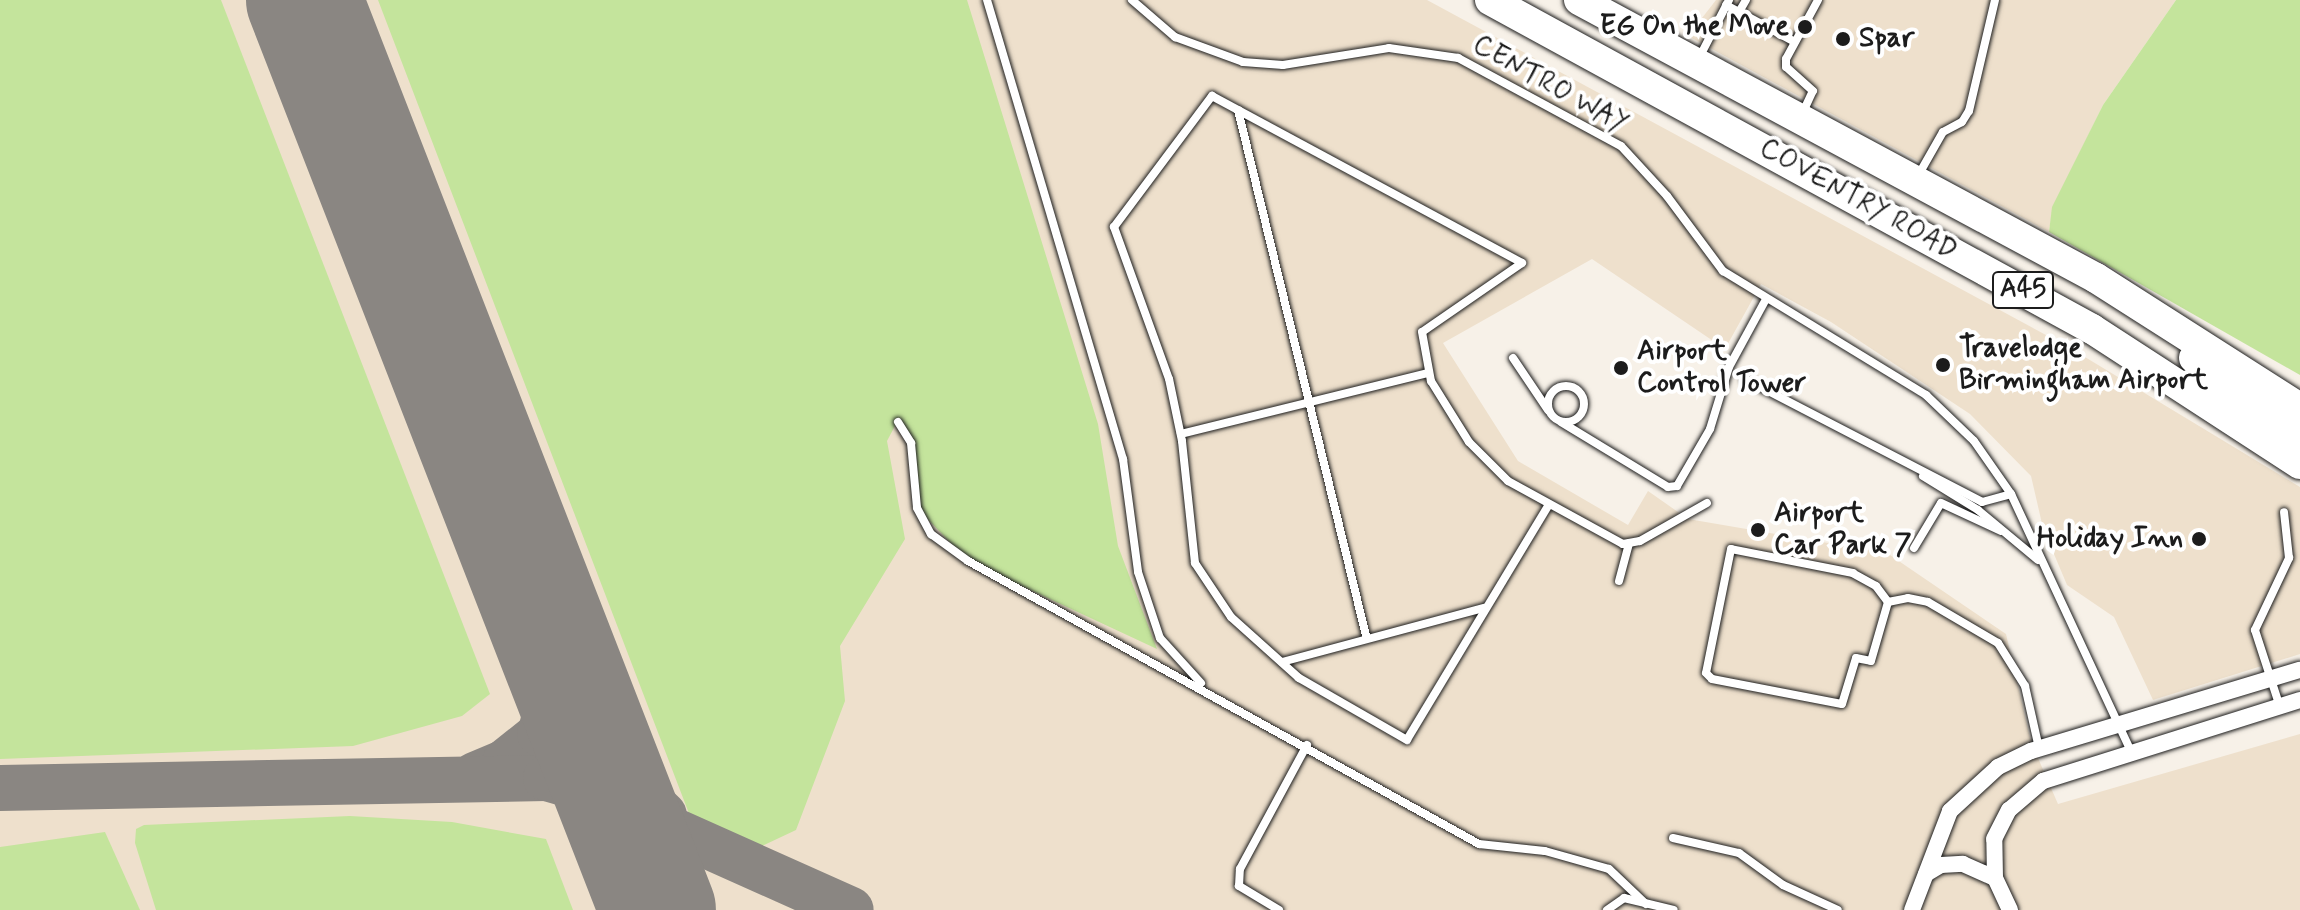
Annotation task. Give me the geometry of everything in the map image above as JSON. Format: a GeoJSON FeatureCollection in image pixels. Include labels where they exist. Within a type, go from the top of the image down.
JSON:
{"type":"FeatureCollection","features":[{"type":"Feature","properties":{"kind":"highway","name":"COVENTRY ROAD"},"geometry":{"type":"LineString","coordinates":[[1490,0],[2055,308],[2204,399],[2300,464]]}},
{"type":"Feature","properties":{"kind":"highway","name":"COVENTRY ROAD"},"geometry":{"type":"LineString","coordinates":[[1587,2],[1917,178],[2096,278],[2300,408]]}},
{"type":"Feature","properties":{"kind":"highway"},"geometry":{"type":"LineString","coordinates":[[2096,278],[2300,438]]}},
{"type":"Feature","properties":{"kind":"street"},"geometry":{"type":"LineString","coordinates":[[1912,910],[1950,811],[1967,791],[1998,767],[2039,749],[2300,670]]}},
{"type":"Feature","properties":{"kind":"street"},"geometry":{"type":"LineString","coordinates":[[2003,905],[1995,878],[1994,839],[2022,796],[2043,781],[2300,700]]}},
{"type":"Feature","properties":{"kind":"street"},"geometry":{"type":"LineString","coordinates":[[1926,874],[1941,865],[1963,864],[1995,878]]}},
{"type":"Feature","properties":{"kind":"lane"},"geometry":{"type":"LineString","coordinates":[[987,0],[1112,418],[1138,572],[1160,638],[1207,690]]}},
{"type":"Feature","properties":{"kind":"lane","name":"CENTRO WAY"},"geometry":{"type":"LineString","coordinates":[[1132,0],[1175,37],[1243,62],[1283,65],[1389,48],[1428,49],[1495,74],[1621,146],[1667,196],[1723,271],[1765,301],[1843,342],[1950,416],[2011,494],[2132,755]]}},
{"type":"Feature","properties":{"kind":"lane"},"geometry":{"type":"LineString","coordinates":[[1739,12],[1746,0]]}},
{"type":"Feature","properties":{"kind":"lane"},"geometry":{"type":"LineString","coordinates":[[1801,116],[1813,91],[1786,67],[1795,42],[1818,0]]}},
{"type":"Feature","properties":{"kind":"lane"},"geometry":{"type":"LineString","coordinates":[[1917,178],[1943,132],[1962,122],[1969,111],[1995,0]]}},
{"type":"Feature","properties":{"kind":"lane"},"geometry":{"type":"LineString","coordinates":[[1698,61],[1727,3],[1795,42]]}},
{"type":"Feature","properties":{"kind":"lane"},"geometry":{"type":"LineString","coordinates":[[1548,506],[1407,740],[1299,678],[1231,617],[1195,563],[1181,434],[1169,379],[1114,227],[1212,96],[1522,263],[1422,332],[1428,373],[1469,442],[1508,481],[1548,506],[1623,544],[1707,503]]}},
{"type":"Feature","properties":{"kind":"lane"},"geometry":{"type":"LineString","coordinates":[[1238,110],[1366,636]]}},
{"type":"Feature","properties":{"kind":"lane"},"geometry":{"type":"LineString","coordinates":[[1513,358],[1548,410],[1561,422],[1668,487],[1677,486],[1710,429],[1729,367],[1765,301]]}},
{"type":"Feature","properties":{"kind":"lane"},"geometry":{"type":"LineString","coordinates":[[1181,434],[1428,373]]}},
{"type":"Feature","properties":{"kind":"lane"},"geometry":{"type":"LineString","coordinates":[[1745,379],[1912,469],[1982,502],[2011,494]]}},
{"type":"Feature","properties":{"kind":"lane"},"geometry":{"type":"LineString","coordinates":[[1548,410],[1548,398],[1556,389],[1567,386],[1578,391],[1582,413],[1561,422]]}},
{"type":"Feature","properties":{"kind":"lane"},"geometry":{"type":"LineString","coordinates":[[898,422],[911,443],[917,508],[931,534],[968,561],[1307,745],[1479,844],[1545,851],[1609,869],[1646,904]]}},
{"type":"Feature","properties":{"kind":"lane"},"geometry":{"type":"LineString","coordinates":[[1912,469],[2009,533],[2041,564]]}},
{"type":"Feature","properties":{"kind":"lane"},"geometry":{"type":"LineString","coordinates":[[1914,548],[1941,503],[2009,533]]}},
{"type":"Feature","properties":{"kind":"lane"},"geometry":{"type":"LineString","coordinates":[[2280,707],[2255,630],[2289,558],[2284,512]]}},
{"type":"Feature","properties":{"kind":"lane"},"geometry":{"type":"LineString","coordinates":[[1619,581],[1629,543]]}},
{"type":"Feature","properties":{"kind":"lane"},"geometry":{"type":"LineString","coordinates":[[1731,549],[1853,573],[1876,586],[1888,602],[1871,661],[1856,658],[1842,704],[1712,679],[1706,673],[1731,549]]}},
{"type":"Feature","properties":{"kind":"lane"},"geometry":{"type":"LineString","coordinates":[[1888,602],[1908,598],[1928,602],[1998,643],[2025,686],[2039,749]]}},
{"type":"Feature","properties":{"kind":"lane"},"geometry":{"type":"LineString","coordinates":[[1282,662],[1366,636],[1484,608]]}},
{"type":"Feature","properties":{"kind":"lane"},"geometry":{"type":"LineString","coordinates":[[1279,910],[1239,886],[1240,869],[1307,745]]}},
{"type":"Feature","properties":{"kind":"lane"},"geometry":{"type":"LineString","coordinates":[[1673,838],[1739,853],[1783,885],[1838,910]]}},
{"type":"Feature","properties":{"kind":"lane"},"geometry":{"type":"LineString","coordinates":[[1607,910],[1624,898],[1674,910]]}},
{"type":"Feature","properties":{"kind":"shaded area"},"geometry":{"type":"Polygon","coordinates":[[[0,0],[1427,0],[2070,348],[2300,487],[2300,654],[2153,700],[2114,617],[2067,585],[2043,528],[2031,476],[1970,414],[1831,322],[1761,284],[1725,349],[1592,259],[1443,343],[1518,461],[1628,525],[1648,491],[1688,519],[1887,553],[2006,634],[2031,742],[2058,804],[2300,734],[2300,910],[0,910],[0,0]]]}},
{"type":"Feature","properties":{"kind":"shaded area"},"geometry":{"type":"Polygon","coordinates":[[[1716,0],[2176,0],[2103,105],[2053,207],[2049,232],[1688,36],[1716,0]]]}},
{"type":"Feature","properties":{"kind":"green space"},"geometry":{"type":"Polygon","coordinates":[[[0,0],[221,0],[490,694],[462,716],[353,746],[0,759],[0,0]]]}},
{"type":"Feature","properties":{"kind":"green space"},"geometry":{"type":"Polygon","coordinates":[[[378,0],[967,0],[1098,424],[1118,546],[1157,649],[968,561],[917,508],[911,443],[897,422],[887,441],[905,539],[840,646],[845,701],[796,830],[760,847],[710,846],[693,824],[378,0]]]}},
{"type":"Feature","properties":{"kind":"green space"},"geometry":{"type":"Polygon","coordinates":[[[2176,0],[2300,0],[2300,375],[2049,232],[2052,207],[2103,105],[2176,0]]]}},
{"type":"Feature","properties":{"kind":"green space"},"geometry":{"type":"Polygon","coordinates":[[[350,816],[452,822],[546,839],[573,910],[156,910],[135,843],[136,829],[144,825],[350,816]]]}},
{"type":"Feature","properties":{"kind":"green space"},"geometry":{"type":"Polygon","coordinates":[[[105,832],[140,910],[0,910],[0,847],[105,832]]]}},
{"type":"Feature","properties":{"kind":"taxiway"},"geometry":{"type":"LineString","coordinates":[[475,775],[505,762],[540,734],[557,675],[555,645]]}},
{"type":"Feature","properties":{"kind":"taxiway"},"geometry":{"type":"LineString","coordinates":[[581,711],[621,774],[664,815]]}},
{"type":"Feature","properties":{"kind":"taxiway"},"geometry":{"type":"LineString","coordinates":[[0,788],[546,778],[574,786],[851,910]]}},
{"type":"Feature","properties":{"kind":"runway"},"geometry":{"type":"LineString","coordinates":[[304,0],[658,910]]}},
{"type":"Feature","properties":{"kind":"place","name":"EG On the Move"},"geometry":{"type":"Point","coordinates":[1805,27]}},
{"type":"Feature","properties":{"kind":"place","name":"Spar"},"geometry":{"type":"Point","coordinates":[1843,39]}},
{"type":"Feature","properties":{"kind":"place","name":"Travelodge Birmingham Airport"},"geometry":{"type":"Point","coordinates":[1943,365]}},
{"type":"Feature","properties":{"kind":"place","name":"Airport Control Tower"},"geometry":{"type":"Point","coordinates":[1621,368]}},
{"type":"Feature","properties":{"kind":"place","name":"Airport Car Park 7"},"geometry":{"type":"Point","coordinates":[1758,530]}},
{"type":"Feature","properties":{"kind":"place","name":"Holiday Inn"},"geometry":{"type":"Point","coordinates":[2199,539]}}]}
